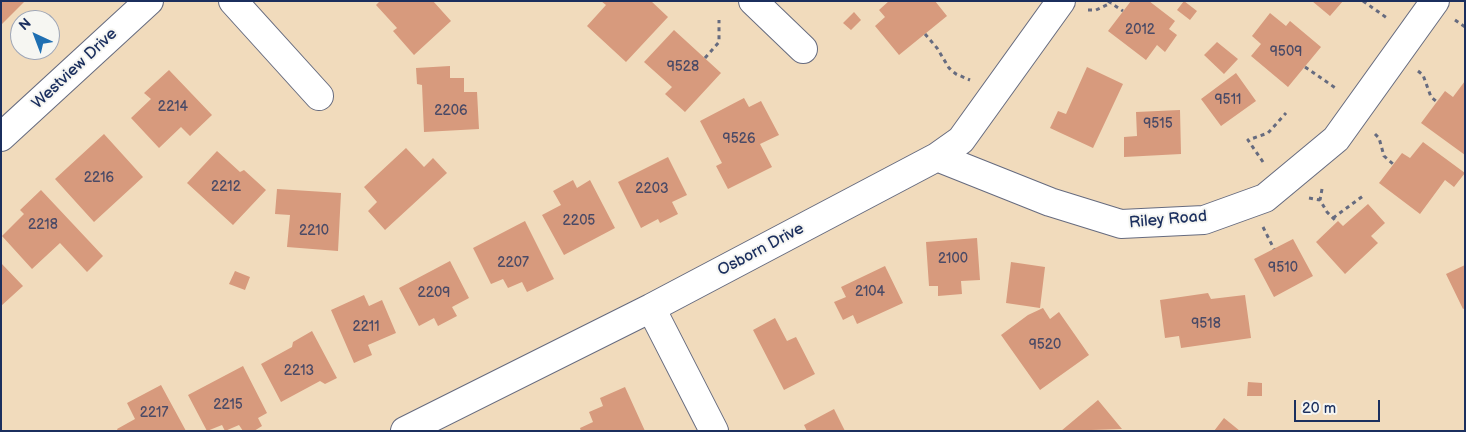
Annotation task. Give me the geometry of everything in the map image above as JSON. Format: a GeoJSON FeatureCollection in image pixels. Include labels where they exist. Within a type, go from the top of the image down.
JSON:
{"type":"FeatureCollection","features":[{"type":"Feature","properties":{"kind":"street","name":"Westview Drive"},"geometry":{"type":"LineString","coordinates":[[1,137],[149,1]]}},
{"type":"Feature","properties":{"kind":"street"},"geometry":{"type":"LineString","coordinates":[[233,1],[319,96]]}},
{"type":"Feature","properties":{"kind":"street"},"geometry":{"type":"LineString","coordinates":[[754,1],[803,49]]}},
{"type":"Feature","properties":{"kind":"street","name":"Osborn Drive"},"geometry":{"type":"LineString","coordinates":[[406,431],[651,308],[937,157],[961,140],[1062,1]]}},
{"type":"Feature","properties":{"kind":"street","name":"Riley Road"},"geometry":{"type":"LineString","coordinates":[[937,157],[1050,202],[1121,224],[1204,220],[1266,198],[1336,139],[1435,1]]}},
{"type":"Feature","properties":{"kind":"street"},"geometry":{"type":"LineString","coordinates":[[651,308],[714,431]]}},
{"type":"Feature","properties":{"kind":"path"},"geometry":{"type":"LineString","coordinates":[[1108,1],[1123,12]]}},
{"type":"Feature","properties":{"kind":"path"},"geometry":{"type":"LineString","coordinates":[[705,58],[719,42],[719,20]]}},
{"type":"Feature","properties":{"kind":"path"},"geometry":{"type":"LineString","coordinates":[[925,34],[937,48],[949,68],[956,74],[977,81],[996,92]]}},
{"type":"Feature","properties":{"kind":"path"},"geometry":{"type":"LineString","coordinates":[[1305,66],[1356,111],[1379,138],[1384,156],[1393,164]]}},
{"type":"Feature","properties":{"kind":"path"},"geometry":{"type":"LineString","coordinates":[[1248,140],[1268,133],[1286,113]]}},
{"type":"Feature","properties":{"kind":"path"},"geometry":{"type":"LineString","coordinates":[[1320,184],[1322,190],[1320,200],[1337,222]]}},
{"type":"Feature","properties":{"kind":"path"},"geometry":{"type":"LineString","coordinates":[[1333,218],[1363,196]]}},
{"type":"Feature","properties":{"kind":"building"},"geometry":{"type":"Polygon","coordinates":[[[1,1],[25,1],[16,10],[10,10],[10,16],[1,25],[1,1]]]}},
{"type":"Feature","properties":{"kind":"building"},"geometry":{"type":"Polygon","coordinates":[[[380,1],[433,1],[451,21],[414,55],[393,31],[397,28],[376,5],[380,1]]]}},
{"type":"Feature","properties":{"kind":"building"},"geometry":{"type":"Polygon","coordinates":[[[601,1],[651,1],[668,17],[626,62],[587,26],[606,5],[601,1]]]}},
{"type":"Feature","properties":{"kind":"building"},"geometry":{"type":"Polygon","coordinates":[[[889,1],[935,1],[947,16],[899,55],[875,26],[885,17],[879,10],[889,1]]]}},
{"type":"Feature","properties":{"kind":"building"},"geometry":{"type":"Polygon","coordinates":[[[1131,1],[1149,1],[1175,21],[1169,29],[1177,35],[1165,52],[1157,45],[1146,60],[1108,31],[1131,1]]]}},
{"type":"Feature","properties":{"kind":"building"},"geometry":{"type":"Polygon","coordinates":[[[1184,1],[1197,11],[1190,20],[1177,10],[1184,1]]]}},
{"type":"Feature","properties":{"kind":"building"},"geometry":{"type":"Polygon","coordinates":[[[1312,1],[1343,1],[1330,16],[1312,1]]]}},
{"type":"Feature","properties":{"kind":"building"},"geometry":{"type":"Polygon","coordinates":[[[854,12],[861,20],[851,30],[843,23],[854,12]]]}},
{"type":"Feature","properties":{"kind":"building"},"geometry":{"type":"Polygon","coordinates":[[[1270,13],[1286,26],[1290,21],[1321,47],[1288,87],[1251,56],[1261,44],[1252,36],[1270,13]]]}},
{"type":"Feature","properties":{"kind":"building"},"geometry":{"type":"Polygon","coordinates":[[[674,30],[721,73],[685,112],[665,94],[672,87],[644,62],[674,30]]]}},
{"type":"Feature","properties":{"kind":"building"},"geometry":{"type":"Polygon","coordinates":[[[1217,42],[1238,59],[1224,74],[1204,55],[1217,42]]]}},
{"type":"Feature","properties":{"kind":"building"},"geometry":{"type":"Polygon","coordinates":[[[450,66],[450,78],[464,78],[464,92],[477,92],[479,129],[424,132],[422,85],[417,84],[416,68],[450,66]]]}},
{"type":"Feature","properties":{"kind":"building"},"geometry":{"type":"Polygon","coordinates":[[[1087,67],[1123,84],[1093,148],[1050,128],[1058,111],[1066,114],[1087,67]]]}},
{"type":"Feature","properties":{"kind":"building"},"geometry":{"type":"Polygon","coordinates":[[[169,70],[212,115],[190,136],[181,127],[159,148],[131,118],[151,99],[144,93],[169,70]]]}},
{"type":"Feature","properties":{"kind":"building"},"geometry":{"type":"Polygon","coordinates":[[[1236,73],[1256,101],[1221,126],[1201,99],[1236,73]]]}},
{"type":"Feature","properties":{"kind":"building"},"geometry":{"type":"Polygon","coordinates":[[[1465,81],[1465,155],[1421,123],[1445,91],[1453,97],[1465,81]]]}},
{"type":"Feature","properties":{"kind":"building"},"geometry":{"type":"Polygon","coordinates":[[[744,98],[749,107],[761,101],[779,135],[760,144],[772,167],[728,189],[716,166],[722,163],[700,121],[744,98]]]}},
{"type":"Feature","properties":{"kind":"building"},"geometry":{"type":"Polygon","coordinates":[[[1180,110],[1181,154],[1124,157],[1124,137],[1137,136],[1136,112],[1180,110]]]}},
{"type":"Feature","properties":{"kind":"building"},"geometry":{"type":"Polygon","coordinates":[[[104,134],[143,177],[94,222],[55,179],[104,134]]]}},
{"type":"Feature","properties":{"kind":"building"},"geometry":{"type":"Polygon","coordinates":[[[1423,142],[1465,173],[1454,187],[1445,180],[1420,214],[1379,183],[1402,153],[1410,158],[1423,142]]]}},
{"type":"Feature","properties":{"kind":"building"},"geometry":{"type":"Polygon","coordinates":[[[406,148],[424,167],[433,158],[447,173],[385,230],[368,211],[377,202],[364,187],[406,148]]]}},
{"type":"Feature","properties":{"kind":"building"},"geometry":{"type":"Polygon","coordinates":[[[217,151],[240,172],[244,170],[266,190],[233,225],[187,183],[217,151]]]}},
{"type":"Feature","properties":{"kind":"building"},"geometry":{"type":"Polygon","coordinates":[[[668,157],[687,195],[672,202],[678,214],[660,223],[658,219],[641,228],[618,182],[668,157]]]}},
{"type":"Feature","properties":{"kind":"building"},"geometry":{"type":"Polygon","coordinates":[[[573,180],[577,188],[590,180],[615,228],[564,255],[542,215],[561,205],[553,191],[573,180]]]}},
{"type":"Feature","properties":{"kind":"building"},"geometry":{"type":"Polygon","coordinates":[[[277,189],[341,193],[338,251],[287,247],[290,215],[275,214],[277,189]]]}},
{"type":"Feature","properties":{"kind":"building"},"geometry":{"type":"Polygon","coordinates":[[[41,190],[103,256],[87,272],[60,243],[32,269],[2,236],[24,214],[20,210],[41,190]]]}},
{"type":"Feature","properties":{"kind":"building"},"geometry":{"type":"Polygon","coordinates":[[[1368,204],[1385,223],[1371,236],[1378,243],[1345,274],[1316,242],[1338,221],[1343,226],[1368,204]]]}},
{"type":"Feature","properties":{"kind":"building"},"geometry":{"type":"Polygon","coordinates":[[[525,221],[554,279],[527,292],[522,282],[508,288],[503,279],[491,284],[473,248],[525,221]]]}},
{"type":"Feature","properties":{"kind":"building"},"geometry":{"type":"Polygon","coordinates":[[[977,238],[980,280],[961,281],[962,294],[938,296],[938,286],[929,286],[926,242],[977,238]]]}},
{"type":"Feature","properties":{"kind":"building"},"geometry":{"type":"Polygon","coordinates":[[[1293,239],[1313,276],[1274,297],[1254,259],[1293,239]]]}},
{"type":"Feature","properties":{"kind":"building"},"geometry":{"type":"Polygon","coordinates":[[[450,261],[469,298],[452,307],[457,316],[438,326],[434,318],[419,326],[399,288],[450,261]]]}},
{"type":"Feature","properties":{"kind":"building"},"geometry":{"type":"Polygon","coordinates":[[[1011,262],[1045,267],[1040,308],[1006,303],[1011,262]]]}},
{"type":"Feature","properties":{"kind":"building"},"geometry":{"type":"Polygon","coordinates":[[[1,263],[23,286],[1,306],[1,263]]]}},
{"type":"Feature","properties":{"kind":"building"},"geometry":{"type":"Polygon","coordinates":[[[1465,265],[1465,308],[1463,309],[1446,274],[1465,265]]]}},
{"type":"Feature","properties":{"kind":"building"},"geometry":{"type":"Polygon","coordinates":[[[885,266],[903,303],[857,324],[853,315],[843,320],[834,302],[846,297],[841,287],[885,266]]]}},
{"type":"Feature","properties":{"kind":"building"},"geometry":{"type":"Polygon","coordinates":[[[235,271],[250,277],[245,290],[229,284],[235,271]]]}},
{"type":"Feature","properties":{"kind":"building"},"geometry":{"type":"Polygon","coordinates":[[[1208,293],[1211,299],[1245,295],[1251,338],[1181,348],[1179,336],[1165,338],[1160,300],[1208,293]]]}},
{"type":"Feature","properties":{"kind":"building"},"geometry":{"type":"Polygon","coordinates":[[[364,295],[369,306],[382,300],[396,333],[368,345],[372,355],[354,363],[331,310],[364,295]]]}},
{"type":"Feature","properties":{"kind":"building"},"geometry":{"type":"Polygon","coordinates":[[[1043,308],[1050,319],[1059,312],[1089,355],[1040,390],[1001,335],[1028,315],[1043,308]]]}},
{"type":"Feature","properties":{"kind":"building"},"geometry":{"type":"Polygon","coordinates":[[[775,318],[787,341],[796,337],[815,374],[784,390],[753,330],[775,318]]]}},
{"type":"Feature","properties":{"kind":"building"},"geometry":{"type":"Polygon","coordinates":[[[312,331],[337,378],[325,384],[320,381],[281,402],[261,364],[292,347],[293,342],[312,331]]]}},
{"type":"Feature","properties":{"kind":"building"},"geometry":{"type":"Polygon","coordinates":[[[243,366],[267,413],[258,418],[262,426],[254,431],[243,431],[239,425],[225,431],[222,425],[207,431],[188,395],[243,366]]]}},
{"type":"Feature","properties":{"kind":"building"},"geometry":{"type":"Polygon","coordinates":[[[1248,382],[1262,383],[1262,396],[1247,396],[1248,382]]]}},
{"type":"Feature","properties":{"kind":"building"},"geometry":{"type":"Polygon","coordinates":[[[161,385],[186,431],[118,431],[117,429],[135,419],[127,403],[161,385]]]}},
{"type":"Feature","properties":{"kind":"building"},"geometry":{"type":"Polygon","coordinates":[[[625,387],[645,431],[581,431],[580,428],[593,422],[589,412],[603,406],[600,398],[625,387]]]}},
{"type":"Feature","properties":{"kind":"building"},"geometry":{"type":"Polygon","coordinates":[[[1098,400],[1122,429],[1061,431],[1098,400]]]}},
{"type":"Feature","properties":{"kind":"building"},"geometry":{"type":"Polygon","coordinates":[[[834,409],[845,431],[807,431],[804,425],[834,409]]]}},
{"type":"Feature","properties":{"kind":"building"},"geometry":{"type":"Polygon","coordinates":[[[1224,418],[1240,431],[1214,431],[1224,418]]]}}]}
